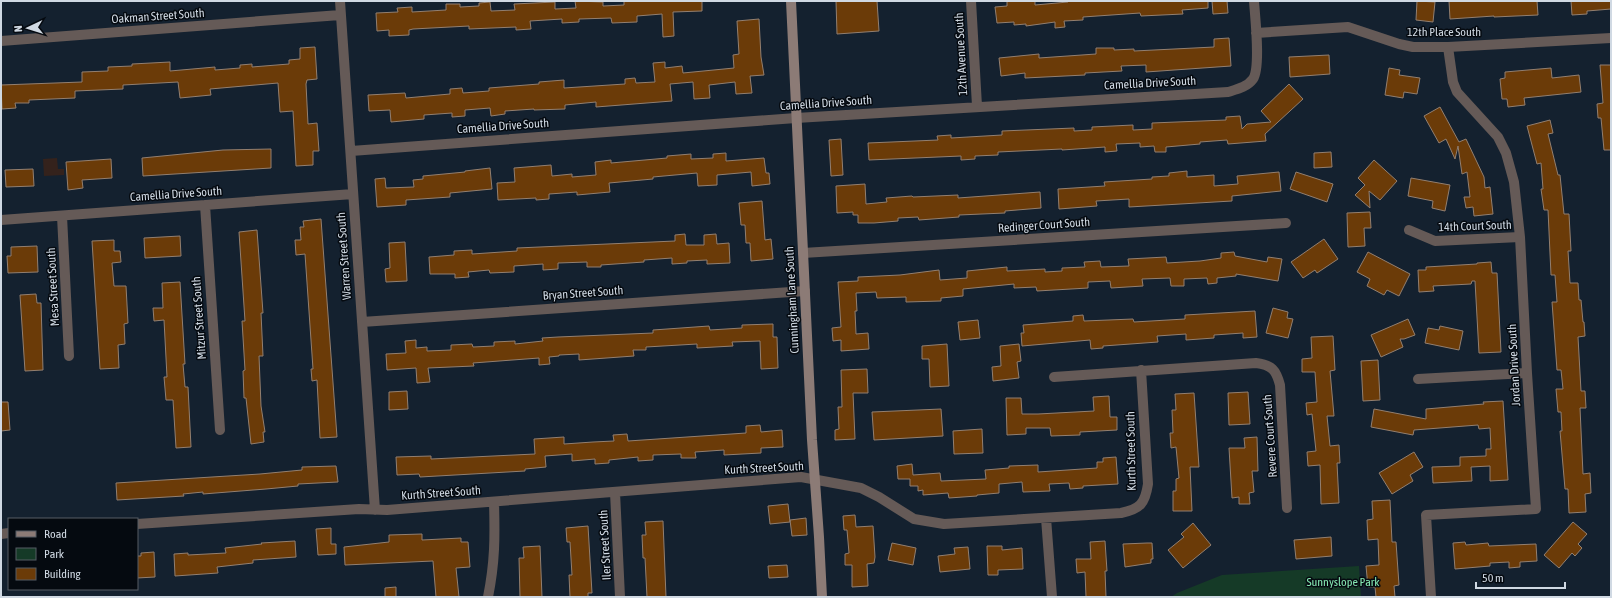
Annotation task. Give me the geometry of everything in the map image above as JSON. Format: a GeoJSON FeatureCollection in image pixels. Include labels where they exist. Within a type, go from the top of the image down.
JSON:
{"type":"FeatureCollection","features":[{"type":"Feature","properties":{"kind":"street","name":"Warren Street South"},"geometry":{"type":"LineString","coordinates":[[340,1],[375,510]]}},
{"type":"Feature","properties":{"kind":"street","name":"Cunningham Lane South"},"geometry":{"type":"LineString","coordinates":[[791,1],[822,597]]}},
{"type":"Feature","properties":{"kind":"street","name":"12th Avenue South"},"geometry":{"type":"LineString","coordinates":[[971,1],[977,106]]}},
{"type":"Feature","properties":{"kind":"street"},"geometry":{"type":"LineString","coordinates":[[1254,1],[1256,33]]}},
{"type":"Feature","properties":{"kind":"street","name":"Oakman Street South"},"geometry":{"type":"LineString","coordinates":[[1,41],[340,15]]}},
{"type":"Feature","properties":{"kind":"street","name":"12th Place South"},"geometry":{"type":"LineString","coordinates":[[1256,33],[1348,27],[1406,46],[1448,47],[1611,38]]}},
{"type":"Feature","properties":{"kind":"street","name":"Camellia Drive South"},"geometry":{"type":"LineString","coordinates":[[351,151],[796,118],[1228,92],[1248,84],[1254,77],[1257,66],[1256,33]]}},
{"type":"Feature","properties":{"kind":"street","name":"Jordan Drive South"},"geometry":{"type":"LineString","coordinates":[[1432,597],[1426,515],[1536,509],[1520,237],[1514,182],[1506,153],[1498,137],[1457,92],[1453,82],[1448,47]]}},
{"type":"Feature","properties":{"kind":"street","name":"Camellia Drive South"},"geometry":{"type":"LineString","coordinates":[[1,220],[353,194]]}},
{"type":"Feature","properties":{"kind":"street","name":"Mitzur Street South"},"geometry":{"type":"LineString","coordinates":[[205,205],[220,430]]}},
{"type":"Feature","properties":{"kind":"street","name":"Mesa Street South"},"geometry":{"type":"LineString","coordinates":[[62,216],[69,356]]}},
{"type":"Feature","properties":{"kind":"street","name":"Redinger Court South"},"geometry":{"type":"LineString","coordinates":[[803,253],[1286,223]]}},
{"type":"Feature","properties":{"kind":"street","name":"14th Court South"},"geometry":{"type":"LineString","coordinates":[[1409,230],[1435,241],[1520,237]]}},
{"type":"Feature","properties":{"kind":"street","name":"Bryan Street South"},"geometry":{"type":"LineString","coordinates":[[362,322],[805,291]]}},
{"type":"Feature","properties":{"kind":"street","name":"Revere Court South"},"geometry":{"type":"LineString","coordinates":[[1141,370],[1256,363],[1270,366],[1278,378],[1280,385],[1287,508]]}},
{"type":"Feature","properties":{"kind":"street"},"geometry":{"type":"LineString","coordinates":[[1054,377],[1141,370]]}},
{"type":"Feature","properties":{"kind":"street","name":"Kurth Street South"},"geometry":{"type":"LineString","coordinates":[[138,524],[359,509],[387,510],[801,477],[861,488],[879,497],[914,519],[944,524],[1121,514],[1132,511],[1143,502],[1148,484],[1141,370]]}},
{"type":"Feature","properties":{"kind":"street"},"geometry":{"type":"LineString","coordinates":[[1418,379],[1527,373]]}},
{"type":"Feature","properties":{"kind":"street","name":"Iler Street South"},"geometry":{"type":"LineString","coordinates":[[615,492],[620,597]]}},
{"type":"Feature","properties":{"kind":"street"},"geometry":{"type":"LineString","coordinates":[[488,597],[494,571],[495,556],[494,502]]}},
{"type":"Feature","properties":{"kind":"street"},"geometry":{"type":"LineString","coordinates":[[1046,518],[1052,597]]}},
{"type":"Feature","properties":{"kind":"shaded area"},"geometry":{"type":"Polygon","coordinates":[[[57,158],[58,169],[64,169],[64,175],[44,176],[43,159],[57,158]]]}},
{"type":"Feature","properties":{"kind":"green space","name":"Sunnyslope Park"},"geometry":{"type":"Polygon","coordinates":[[[1359,566],[1361,597],[1171,597],[1177,593],[1222,575],[1359,566]]]}},
{"type":"Feature","properties":{"kind":"building"},"geometry":{"type":"Polygon","coordinates":[[[575,1],[603,2],[603,6],[624,5],[624,1],[702,1],[702,11],[673,12],[674,36],[663,37],[662,14],[637,16],[637,22],[612,23],[611,18],[579,19],[579,22],[562,23],[562,19],[530,21],[531,29],[516,30],[516,27],[469,29],[469,26],[413,29],[409,30],[409,35],[389,36],[389,30],[377,31],[376,13],[398,12],[397,8],[412,7],[412,12],[446,10],[446,4],[460,4],[460,7],[479,6],[479,3],[490,2],[491,11],[515,10],[514,4],[555,2],[555,9],[576,8],[575,1]]]}},
{"type":"Feature","properties":{"kind":"building"},"geometry":{"type":"Polygon","coordinates":[[[836,1],[877,1],[879,31],[837,34],[836,1]]]}},
{"type":"Feature","properties":{"kind":"building"},"geometry":{"type":"Polygon","coordinates":[[[1007,1],[1035,1],[1035,5],[1068,1],[1208,1],[1208,8],[1182,10],[1183,14],[1141,16],[1140,13],[1083,17],[1083,20],[1064,21],[1065,27],[1055,28],[1055,22],[1026,26],[1026,24],[1014,25],[1014,22],[997,23],[995,7],[1007,6],[1007,1]]]}},
{"type":"Feature","properties":{"kind":"building"},"geometry":{"type":"Polygon","coordinates":[[[1212,1],[1227,1],[1228,13],[1213,14],[1212,1]]]}},
{"type":"Feature","properties":{"kind":"building"},"geometry":{"type":"Polygon","coordinates":[[[1417,1],[1435,2],[1433,22],[1416,20],[1417,1]]]}},
{"type":"Feature","properties":{"kind":"building"},"geometry":{"type":"Polygon","coordinates":[[[1449,1],[1537,1],[1538,15],[1450,19],[1449,1]]]}},
{"type":"Feature","properties":{"kind":"building"},"geometry":{"type":"Polygon","coordinates":[[[1571,1],[1611,1],[1611,9],[1587,11],[1587,14],[1572,15],[1571,1]]]}},
{"type":"Feature","properties":{"kind":"building"},"geometry":{"type":"Polygon","coordinates":[[[759,19],[761,57],[764,75],[750,76],[752,93],[736,94],[735,82],[709,85],[710,98],[694,99],[693,82],[670,84],[672,101],[596,107],[596,102],[565,105],[565,109],[505,111],[505,114],[491,116],[490,108],[465,110],[465,116],[452,117],[452,113],[424,115],[424,119],[391,122],[390,110],[369,111],[368,95],[405,93],[406,98],[450,94],[450,89],[462,88],[463,93],[489,91],[489,88],[539,84],[539,82],[564,80],[564,88],[625,84],[625,79],[635,78],[636,83],[655,82],[653,63],[665,62],[665,68],[682,66],[683,73],[734,68],[733,55],[739,54],[737,21],[759,19]]]}},
{"type":"Feature","properties":{"kind":"building"},"geometry":{"type":"Polygon","coordinates":[[[1229,38],[1231,66],[1146,72],[1146,65],[1121,66],[1122,71],[1085,73],[1085,75],[1025,78],[1025,73],[1001,76],[999,58],[1039,54],[1039,58],[1096,54],[1096,48],[1114,48],[1114,50],[1134,49],[1134,51],[1214,47],[1214,39],[1229,38]]]}},
{"type":"Feature","properties":{"kind":"building"},"geometry":{"type":"Polygon","coordinates":[[[315,47],[317,79],[307,80],[306,84],[308,124],[317,123],[319,151],[313,151],[313,165],[296,166],[293,111],[280,112],[278,83],[210,89],[211,95],[180,98],[178,82],[123,85],[123,89],[75,91],[75,98],[29,100],[29,103],[15,103],[16,108],[2,109],[1,85],[82,82],[82,72],[108,71],[108,67],[132,66],[132,64],[170,62],[170,71],[215,67],[215,70],[240,68],[240,65],[252,64],[252,67],[289,64],[289,60],[300,59],[300,48],[315,47]]]}},
{"type":"Feature","properties":{"kind":"building"},"geometry":{"type":"Polygon","coordinates":[[[1329,55],[1330,74],[1290,77],[1289,57],[1329,55]]]}},
{"type":"Feature","properties":{"kind":"building"},"geometry":{"type":"Polygon","coordinates":[[[1600,65],[1611,65],[1611,150],[1604,150],[1601,118],[1598,118],[1597,104],[1603,103],[1600,65]]]}},
{"type":"Feature","properties":{"kind":"building"},"geometry":{"type":"Polygon","coordinates":[[[1389,68],[1400,70],[1399,75],[1420,78],[1417,94],[1404,92],[1403,98],[1385,95],[1389,68]]]}},
{"type":"Feature","properties":{"kind":"building"},"geometry":{"type":"Polygon","coordinates":[[[1551,68],[1552,78],[1579,75],[1581,92],[1524,98],[1525,105],[1508,107],[1507,99],[1502,99],[1500,79],[1505,78],[1505,72],[1551,68]]]}},
{"type":"Feature","properties":{"kind":"building"},"geometry":{"type":"Polygon","coordinates":[[[1289,84],[1303,99],[1265,134],[1266,141],[1228,144],[1227,140],[1200,142],[1200,144],[1166,147],[1166,152],[1155,152],[1154,146],[1140,147],[1140,143],[1116,144],[1117,151],[1105,152],[1105,147],[998,152],[998,155],[975,156],[975,159],[961,160],[961,156],[869,160],[868,143],[938,140],[937,136],[951,135],[951,138],[1002,135],[1002,131],[1074,128],[1074,131],[1092,130],[1092,127],[1133,125],[1133,130],[1152,129],[1152,123],[1226,120],[1226,117],[1240,116],[1242,129],[1247,124],[1271,122],[1261,111],[1289,84]]]}},
{"type":"Feature","properties":{"kind":"building"},"geometry":{"type":"Polygon","coordinates":[[[1440,107],[1459,142],[1466,139],[1484,177],[1485,188],[1490,187],[1493,214],[1474,216],[1473,207],[1466,208],[1464,197],[1470,197],[1467,172],[1462,174],[1458,146],[1455,159],[1446,139],[1439,143],[1424,116],[1440,107]]]}},
{"type":"Feature","properties":{"kind":"building"},"geometry":{"type":"Polygon","coordinates":[[[1550,120],[1553,133],[1548,134],[1558,175],[1560,175],[1564,214],[1569,214],[1571,251],[1568,251],[1570,283],[1578,283],[1579,300],[1581,300],[1584,322],[1585,336],[1578,337],[1581,391],[1585,391],[1586,408],[1580,408],[1583,474],[1590,473],[1591,493],[1585,494],[1586,512],[1569,513],[1568,489],[1565,489],[1560,431],[1562,431],[1561,412],[1558,412],[1556,389],[1563,389],[1561,370],[1557,370],[1552,302],[1557,302],[1555,275],[1551,275],[1548,210],[1544,210],[1541,189],[1543,189],[1541,163],[1537,164],[1527,126],[1550,120]]]}},
{"type":"Feature","properties":{"kind":"building"},"geometry":{"type":"Polygon","coordinates":[[[841,139],[843,175],[831,176],[829,140],[841,139]]]}},
{"type":"Feature","properties":{"kind":"building"},"geometry":{"type":"Polygon","coordinates":[[[271,149],[271,168],[143,176],[142,158],[223,150],[271,149]]]}},
{"type":"Feature","properties":{"kind":"building"},"geometry":{"type":"Polygon","coordinates":[[[1331,152],[1332,167],[1314,168],[1314,153],[1331,152]]]}},
{"type":"Feature","properties":{"kind":"building"},"geometry":{"type":"Polygon","coordinates":[[[726,153],[726,161],[764,158],[766,173],[769,173],[770,184],[752,186],[751,172],[717,175],[717,185],[698,186],[697,173],[609,183],[610,192],[577,195],[577,192],[549,194],[549,199],[536,200],[536,198],[498,200],[497,183],[515,182],[514,168],[551,165],[552,176],[572,174],[572,177],[596,175],[595,162],[611,160],[611,163],[667,158],[667,156],[691,154],[691,159],[713,158],[713,154],[726,153]]]}},
{"type":"Feature","properties":{"kind":"building"},"geometry":{"type":"Polygon","coordinates":[[[111,159],[112,178],[82,180],[83,188],[68,190],[66,162],[111,159]]]}},
{"type":"Feature","properties":{"kind":"building"},"geometry":{"type":"Polygon","coordinates":[[[1374,160],[1397,181],[1380,200],[1369,191],[1370,208],[1355,195],[1365,185],[1358,178],[1374,160]]]}},
{"type":"Feature","properties":{"kind":"building"},"geometry":{"type":"Polygon","coordinates":[[[490,168],[492,189],[450,193],[450,197],[406,200],[406,205],[377,207],[375,179],[385,178],[386,188],[414,187],[413,180],[423,179],[423,176],[490,168]]]}},
{"type":"Feature","properties":{"kind":"building"},"geometry":{"type":"Polygon","coordinates":[[[33,169],[34,186],[6,187],[5,170],[33,169]]]}},
{"type":"Feature","properties":{"kind":"building"},"geometry":{"type":"Polygon","coordinates":[[[1187,171],[1187,177],[1214,175],[1214,186],[1238,184],[1237,176],[1279,172],[1281,191],[1232,196],[1232,201],[1129,207],[1129,199],[1096,201],[1097,206],[1059,209],[1058,189],[1105,186],[1104,182],[1152,179],[1152,177],[1169,176],[1169,173],[1187,171]]]}},
{"type":"Feature","properties":{"kind":"building"},"geometry":{"type":"Polygon","coordinates":[[[1296,172],[1333,184],[1327,202],[1290,189],[1296,172]]]}},
{"type":"Feature","properties":{"kind":"building"},"geometry":{"type":"Polygon","coordinates":[[[1411,178],[1450,185],[1445,211],[1432,208],[1433,201],[1408,196],[1411,178]]]}},
{"type":"Feature","properties":{"kind":"building"},"geometry":{"type":"Polygon","coordinates":[[[865,184],[866,204],[887,202],[886,198],[912,196],[958,195],[958,198],[1040,192],[1041,208],[1005,211],[1005,213],[959,215],[959,217],[919,220],[918,217],[898,218],[898,221],[874,223],[858,223],[858,215],[853,215],[853,212],[837,213],[836,186],[865,184]]]}},
{"type":"Feature","properties":{"kind":"building"},"geometry":{"type":"Polygon","coordinates":[[[762,201],[765,240],[771,239],[773,259],[751,261],[750,243],[746,243],[745,225],[741,225],[739,203],[762,201]]]}},
{"type":"Feature","properties":{"kind":"building"},"geometry":{"type":"Polygon","coordinates":[[[1370,212],[1371,228],[1364,228],[1365,246],[1348,247],[1347,213],[1370,212]]]}},
{"type":"Feature","properties":{"kind":"building"},"geometry":{"type":"Polygon","coordinates":[[[321,219],[337,437],[320,438],[317,380],[312,381],[311,369],[313,369],[305,254],[296,255],[295,240],[301,240],[300,227],[304,227],[303,221],[321,219]]]}},
{"type":"Feature","properties":{"kind":"building"},"geometry":{"type":"Polygon","coordinates":[[[257,230],[263,313],[261,313],[263,356],[259,356],[261,406],[265,432],[263,432],[264,442],[251,444],[246,398],[244,398],[243,371],[245,370],[242,321],[245,321],[239,232],[257,230]]]}},
{"type":"Feature","properties":{"kind":"building"},"geometry":{"type":"Polygon","coordinates":[[[685,234],[686,245],[704,245],[704,235],[716,234],[717,244],[729,243],[730,263],[707,264],[707,260],[687,261],[687,263],[672,264],[672,258],[644,260],[644,262],[601,265],[601,267],[587,267],[587,262],[558,263],[558,269],[543,270],[543,264],[514,266],[514,272],[490,273],[489,270],[468,272],[469,277],[455,278],[455,274],[430,274],[429,257],[454,255],[454,251],[472,250],[472,254],[517,251],[517,248],[675,241],[675,235],[685,234]]]}},
{"type":"Feature","properties":{"kind":"building"},"geometry":{"type":"Polygon","coordinates":[[[180,236],[181,256],[145,258],[144,238],[180,236]]]}},
{"type":"Feature","properties":{"kind":"building"},"geometry":{"type":"Polygon","coordinates":[[[1324,239],[1338,259],[1317,273],[1315,270],[1303,278],[1291,262],[1324,239]]]}},
{"type":"Feature","properties":{"kind":"building"},"geometry":{"type":"Polygon","coordinates":[[[114,240],[114,251],[120,251],[121,262],[112,263],[114,286],[126,286],[128,323],[124,324],[125,344],[118,345],[119,368],[100,369],[92,241],[114,240]]]}},
{"type":"Feature","properties":{"kind":"building"},"geometry":{"type":"Polygon","coordinates":[[[405,242],[407,281],[386,282],[385,269],[390,268],[389,243],[405,242]]]}},
{"type":"Feature","properties":{"kind":"building"},"geometry":{"type":"Polygon","coordinates":[[[37,246],[38,272],[8,273],[7,256],[11,256],[11,247],[37,246]]]}},
{"type":"Feature","properties":{"kind":"building"},"geometry":{"type":"Polygon","coordinates":[[[1234,252],[1235,256],[1267,262],[1268,257],[1282,259],[1278,281],[1236,274],[1236,276],[1217,278],[1217,283],[1208,284],[1207,278],[1184,279],[1184,286],[1171,286],[1170,278],[1142,279],[1143,286],[1111,288],[1110,281],[1088,282],[1088,288],[1037,291],[1036,287],[1014,288],[1014,284],[963,289],[963,296],[941,298],[941,301],[906,302],[906,297],[877,298],[876,292],[856,293],[856,334],[868,333],[869,349],[841,351],[841,340],[833,341],[832,328],[841,327],[838,282],[858,281],[858,277],[900,275],[939,270],[940,280],[967,278],[967,271],[1007,267],[1007,271],[1045,269],[1045,272],[1062,271],[1062,268],[1085,267],[1084,262],[1100,261],[1101,267],[1129,266],[1128,259],[1166,257],[1167,263],[1200,261],[1221,258],[1221,253],[1234,252]]]}},
{"type":"Feature","properties":{"kind":"building"},"geometry":{"type":"Polygon","coordinates":[[[1368,252],[1410,274],[1399,296],[1387,290],[1384,295],[1367,286],[1370,279],[1357,272],[1368,252]]]}},
{"type":"Feature","properties":{"kind":"building"},"geometry":{"type":"Polygon","coordinates":[[[1491,262],[1492,273],[1497,273],[1501,352],[1479,353],[1475,281],[1472,281],[1471,284],[1433,286],[1434,291],[1419,292],[1418,270],[1426,270],[1426,267],[1491,262]]]}},
{"type":"Feature","properties":{"kind":"building"},"geometry":{"type":"Polygon","coordinates":[[[180,282],[185,364],[183,364],[185,387],[188,387],[191,447],[176,448],[173,400],[166,400],[164,377],[167,377],[164,320],[154,321],[153,308],[163,308],[162,283],[180,282]]]}},
{"type":"Feature","properties":{"kind":"building"},"geometry":{"type":"Polygon","coordinates":[[[36,294],[37,303],[41,303],[43,370],[25,371],[20,295],[36,294]]]}},
{"type":"Feature","properties":{"kind":"building"},"geometry":{"type":"Polygon","coordinates":[[[1273,308],[1288,312],[1287,318],[1293,319],[1288,338],[1266,333],[1273,308]]]}},
{"type":"Feature","properties":{"kind":"building"},"geometry":{"type":"Polygon","coordinates":[[[1255,311],[1257,337],[1243,338],[1243,333],[1214,335],[1214,338],[1186,340],[1186,334],[1157,336],[1158,342],[1103,346],[1103,348],[1091,349],[1090,340],[1022,346],[1021,333],[1024,333],[1023,325],[1073,321],[1073,316],[1083,315],[1084,321],[1133,319],[1134,322],[1185,319],[1185,315],[1255,311]]]}},
{"type":"Feature","properties":{"kind":"building"},"geometry":{"type":"Polygon","coordinates":[[[1408,319],[1415,335],[1400,339],[1403,347],[1381,357],[1371,335],[1408,319]]]}},
{"type":"Feature","properties":{"kind":"building"},"geometry":{"type":"Polygon","coordinates":[[[978,320],[980,338],[960,340],[958,322],[978,320]]]}},
{"type":"Feature","properties":{"kind":"building"},"geometry":{"type":"Polygon","coordinates":[[[773,324],[773,337],[777,337],[778,368],[761,369],[760,341],[732,342],[733,346],[697,348],[697,344],[646,347],[646,350],[633,350],[634,356],[579,360],[579,354],[559,355],[549,357],[550,364],[539,365],[539,358],[473,363],[474,366],[428,368],[430,382],[417,383],[416,368],[387,370],[386,354],[406,353],[405,341],[416,340],[416,348],[427,347],[427,351],[451,350],[451,345],[472,344],[473,347],[494,346],[494,342],[515,341],[515,344],[543,341],[542,338],[653,333],[653,330],[709,326],[710,330],[742,328],[742,325],[773,324]]]}},
{"type":"Feature","properties":{"kind":"building"},"geometry":{"type":"Polygon","coordinates":[[[1440,326],[1463,331],[1459,350],[1425,343],[1428,328],[1439,330],[1440,326]]]}},
{"type":"Feature","properties":{"kind":"building"},"geometry":{"type":"Polygon","coordinates":[[[1333,336],[1335,370],[1330,371],[1334,416],[1327,416],[1330,446],[1339,445],[1340,463],[1337,463],[1339,503],[1321,504],[1320,465],[1308,466],[1307,452],[1316,451],[1312,414],[1307,415],[1306,403],[1317,402],[1315,372],[1302,372],[1302,359],[1312,358],[1311,337],[1333,336]]]}},
{"type":"Feature","properties":{"kind":"building"},"geometry":{"type":"Polygon","coordinates":[[[947,344],[949,386],[930,387],[929,359],[922,359],[922,346],[947,344]]]}},
{"type":"Feature","properties":{"kind":"building"},"geometry":{"type":"Polygon","coordinates":[[[1019,344],[1021,361],[1017,362],[1019,378],[993,381],[992,367],[1001,366],[1000,346],[1019,344]]]}},
{"type":"Feature","properties":{"kind":"building"},"geometry":{"type":"Polygon","coordinates":[[[1378,360],[1380,400],[1363,401],[1361,361],[1378,360]]]}},
{"type":"Feature","properties":{"kind":"building"},"geometry":{"type":"Polygon","coordinates":[[[867,369],[868,393],[853,393],[855,439],[835,440],[835,430],[839,429],[838,407],[842,407],[841,370],[867,369]]]}},
{"type":"Feature","properties":{"kind":"building"},"geometry":{"type":"Polygon","coordinates":[[[407,391],[408,409],[389,410],[389,392],[407,391]]]}},
{"type":"Feature","properties":{"kind":"building"},"geometry":{"type":"Polygon","coordinates":[[[1248,392],[1250,424],[1229,425],[1228,393],[1248,392]]]}},
{"type":"Feature","properties":{"kind":"building"},"geometry":{"type":"Polygon","coordinates":[[[1194,393],[1199,467],[1190,467],[1192,511],[1173,511],[1173,491],[1176,491],[1176,479],[1179,478],[1176,447],[1171,448],[1170,433],[1173,433],[1172,410],[1176,410],[1175,394],[1194,393]]]}},
{"type":"Feature","properties":{"kind":"building"},"geometry":{"type":"Polygon","coordinates":[[[1109,396],[1110,417],[1117,417],[1117,430],[1080,432],[1080,435],[1051,436],[1050,428],[1026,428],[1026,434],[1007,435],[1006,398],[1021,398],[1022,414],[1038,414],[1094,411],[1093,397],[1109,396]]]}},
{"type":"Feature","properties":{"kind":"building"},"geometry":{"type":"Polygon","coordinates":[[[1503,401],[1508,480],[1490,481],[1490,466],[1471,467],[1472,481],[1433,483],[1432,467],[1460,466],[1460,457],[1486,456],[1486,449],[1491,449],[1490,428],[1479,429],[1478,425],[1414,430],[1413,435],[1371,427],[1374,409],[1426,419],[1426,409],[1503,401]]]}},
{"type":"Feature","properties":{"kind":"building"},"geometry":{"type":"Polygon","coordinates":[[[1,402],[8,402],[10,430],[1,431],[1,402]]]}},
{"type":"Feature","properties":{"kind":"building"},"geometry":{"type":"Polygon","coordinates":[[[941,409],[943,436],[874,440],[872,412],[941,409]]]}},
{"type":"Feature","properties":{"kind":"building"},"geometry":{"type":"Polygon","coordinates":[[[760,425],[761,432],[782,430],[783,447],[761,448],[761,453],[724,455],[724,450],[695,452],[696,458],[681,458],[681,454],[653,455],[653,460],[638,461],[638,457],[609,460],[609,463],[595,464],[595,459],[572,461],[572,454],[545,456],[546,467],[525,469],[525,471],[420,477],[419,474],[397,475],[396,457],[431,456],[431,459],[535,454],[534,439],[564,437],[564,444],[614,441],[613,435],[627,434],[628,441],[746,433],[746,426],[760,425]]]}},
{"type":"Feature","properties":{"kind":"building"},"geometry":{"type":"Polygon","coordinates":[[[982,429],[983,453],[954,454],[953,431],[982,429]]]}},
{"type":"Feature","properties":{"kind":"building"},"geometry":{"type":"Polygon","coordinates":[[[1257,437],[1258,471],[1252,471],[1254,492],[1249,493],[1250,504],[1239,504],[1239,497],[1232,498],[1229,448],[1245,448],[1244,438],[1257,437]]]}},
{"type":"Feature","properties":{"kind":"building"},"geometry":{"type":"Polygon","coordinates":[[[1414,452],[1423,467],[1410,475],[1413,481],[1392,494],[1379,473],[1414,452]]]}},
{"type":"Feature","properties":{"kind":"building"},"geometry":{"type":"Polygon","coordinates":[[[1116,457],[1118,484],[1083,486],[1083,488],[1070,489],[1069,483],[1049,484],[1050,491],[1023,492],[1022,482],[999,484],[999,493],[949,498],[948,493],[923,495],[923,490],[918,491],[918,486],[910,486],[910,479],[898,479],[897,466],[912,464],[913,475],[940,473],[941,481],[986,479],[985,470],[1009,468],[1009,466],[1038,465],[1038,472],[1097,468],[1097,462],[1103,462],[1103,458],[1116,457]]]}},
{"type":"Feature","properties":{"kind":"building"},"geometry":{"type":"Polygon","coordinates":[[[336,466],[338,482],[298,484],[298,486],[203,494],[203,492],[183,494],[184,496],[117,500],[116,483],[260,474],[302,470],[302,467],[336,466]]]}},
{"type":"Feature","properties":{"kind":"building"},"geometry":{"type":"Polygon","coordinates":[[[1390,500],[1392,542],[1396,542],[1399,585],[1394,586],[1395,597],[1376,597],[1375,587],[1368,587],[1366,566],[1379,565],[1378,539],[1368,540],[1367,520],[1373,519],[1372,501],[1390,500]]]}},
{"type":"Feature","properties":{"kind":"building"},"geometry":{"type":"Polygon","coordinates":[[[788,504],[790,522],[770,524],[768,506],[788,504]]]}},
{"type":"Feature","properties":{"kind":"building"},"geometry":{"type":"Polygon","coordinates":[[[855,515],[856,527],[873,526],[875,557],[874,563],[867,564],[868,586],[852,587],[852,565],[845,565],[845,554],[849,553],[847,530],[844,530],[843,516],[855,515]]]}},
{"type":"Feature","properties":{"kind":"building"},"geometry":{"type":"Polygon","coordinates":[[[806,518],[807,535],[792,536],[790,520],[806,518]]]}},
{"type":"Feature","properties":{"kind":"building"},"geometry":{"type":"Polygon","coordinates":[[[663,521],[666,597],[647,597],[642,535],[646,535],[645,522],[663,521]]]}},
{"type":"Feature","properties":{"kind":"building"},"geometry":{"type":"Polygon","coordinates":[[[1573,522],[1587,534],[1578,544],[1582,548],[1575,556],[1572,553],[1559,568],[1544,555],[1573,522]]]}},
{"type":"Feature","properties":{"kind":"building"},"geometry":{"type":"Polygon","coordinates":[[[1193,523],[1211,545],[1183,568],[1168,550],[1184,537],[1181,534],[1193,523]]]}},
{"type":"Feature","properties":{"kind":"building"},"geometry":{"type":"Polygon","coordinates":[[[588,526],[592,593],[588,593],[588,597],[570,597],[569,575],[572,575],[570,542],[567,542],[566,528],[588,526]]]}},
{"type":"Feature","properties":{"kind":"building"},"geometry":{"type":"Polygon","coordinates":[[[331,528],[331,544],[336,544],[336,554],[318,555],[316,529],[331,528]]]}},
{"type":"Feature","properties":{"kind":"building"},"geometry":{"type":"Polygon","coordinates":[[[422,534],[422,540],[461,538],[461,542],[468,542],[470,567],[456,568],[459,597],[436,597],[433,561],[345,565],[344,547],[389,542],[389,535],[422,534]]]}},
{"type":"Feature","properties":{"kind":"building"},"geometry":{"type":"Polygon","coordinates":[[[1331,537],[1332,556],[1296,559],[1294,540],[1331,537]]]}},
{"type":"Feature","properties":{"kind":"building"},"geometry":{"type":"Polygon","coordinates":[[[295,541],[296,557],[253,560],[253,563],[217,567],[218,573],[175,576],[174,554],[188,553],[188,555],[226,553],[225,548],[262,544],[261,543],[295,541]]]}},
{"type":"Feature","properties":{"kind":"building"},"geometry":{"type":"Polygon","coordinates":[[[1105,541],[1107,571],[1105,571],[1106,597],[1086,597],[1085,572],[1077,573],[1076,559],[1091,559],[1090,542],[1105,541]]]}},
{"type":"Feature","properties":{"kind":"building"},"geometry":{"type":"Polygon","coordinates":[[[1465,542],[1466,545],[1488,543],[1489,546],[1536,544],[1537,561],[1520,562],[1520,567],[1509,568],[1509,562],[1490,563],[1490,566],[1455,569],[1453,543],[1465,542]]]}},
{"type":"Feature","properties":{"kind":"building"},"geometry":{"type":"Polygon","coordinates":[[[892,543],[916,548],[913,565],[888,560],[892,543]]]}},
{"type":"Feature","properties":{"kind":"building"},"geometry":{"type":"Polygon","coordinates":[[[1152,543],[1153,559],[1151,559],[1151,563],[1125,567],[1123,544],[1152,543]]]}},
{"type":"Feature","properties":{"kind":"building"},"geometry":{"type":"Polygon","coordinates":[[[540,546],[542,597],[520,597],[519,558],[524,558],[523,547],[540,546]]]}},
{"type":"Feature","properties":{"kind":"building"},"geometry":{"type":"Polygon","coordinates":[[[987,546],[1002,546],[1002,550],[1022,548],[1023,569],[998,570],[998,575],[988,575],[987,546]]]}},
{"type":"Feature","properties":{"kind":"building"},"geometry":{"type":"Polygon","coordinates":[[[968,547],[970,569],[940,572],[938,556],[955,554],[954,548],[968,547]]]}},
{"type":"Feature","properties":{"kind":"building"},"geometry":{"type":"Polygon","coordinates":[[[154,552],[155,577],[138,578],[138,556],[141,556],[141,553],[154,552]]]}},
{"type":"Feature","properties":{"kind":"building"},"geometry":{"type":"Polygon","coordinates":[[[787,565],[788,577],[769,578],[768,566],[787,565]]]}},
{"type":"Feature","properties":{"kind":"building"},"geometry":{"type":"Polygon","coordinates":[[[396,587],[396,597],[385,597],[385,588],[396,587]]]}}]}
